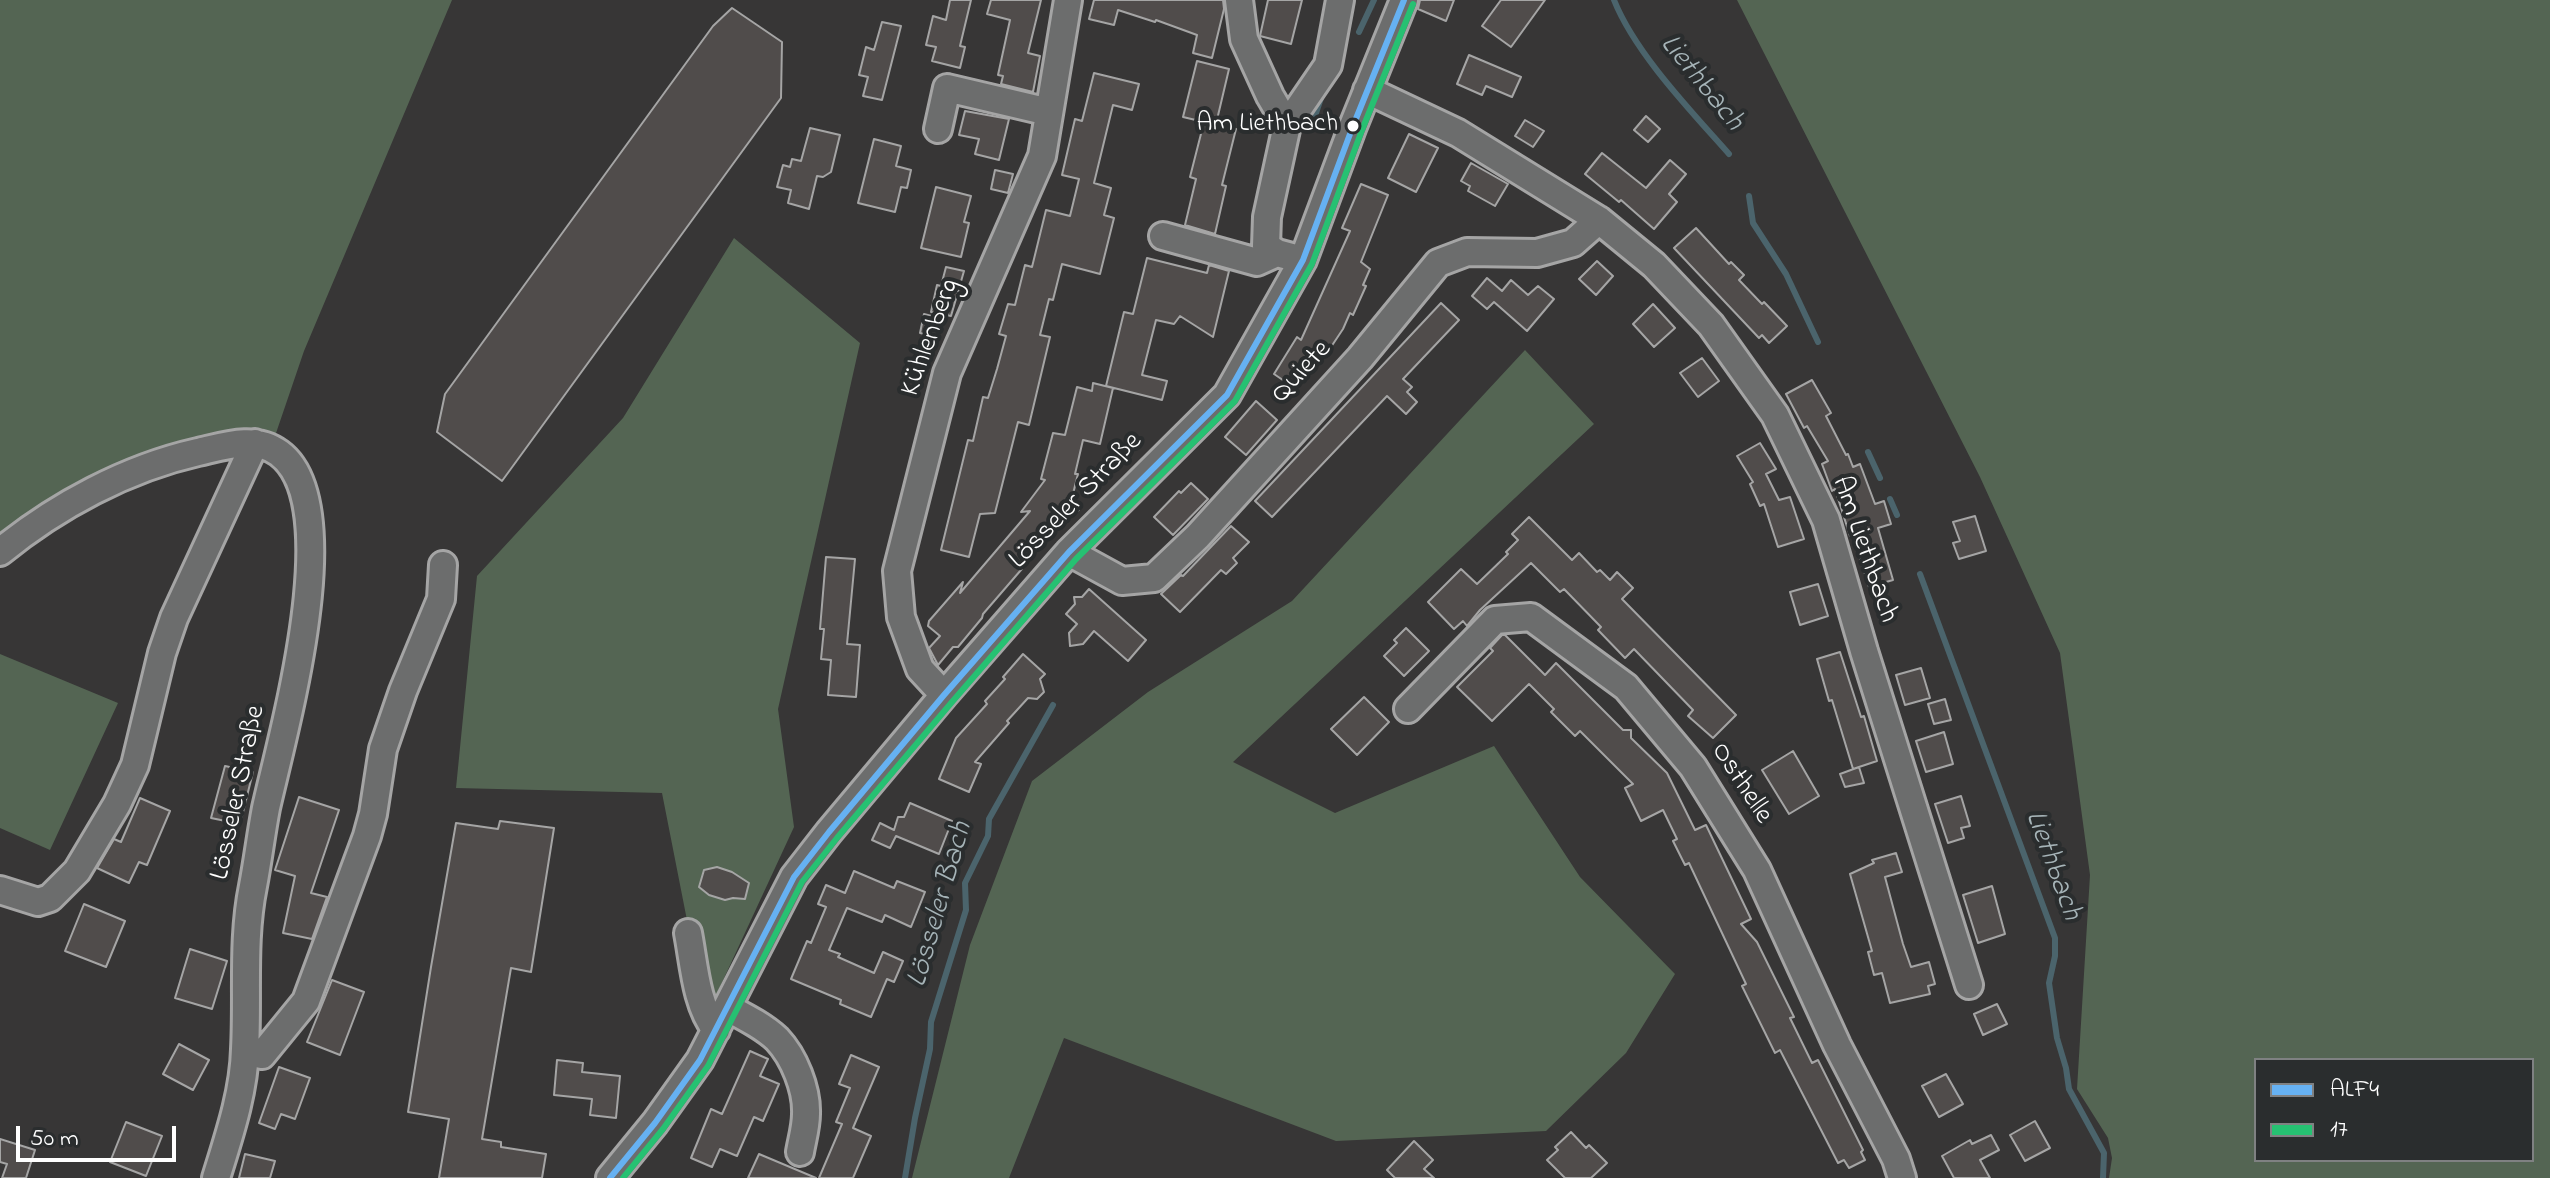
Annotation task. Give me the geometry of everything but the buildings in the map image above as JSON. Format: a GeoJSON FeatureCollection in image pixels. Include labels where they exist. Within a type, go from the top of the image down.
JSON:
{"type":"FeatureCollection","features":[{"type":"Feature","properties":{"kind":"street","name":"Kühlenberg"},"geometry":{"type":"LineString","coordinates":[[944,695],[920,669],[915,656],[901,617],[897,571],[947,373],[1042,156],[1068,0]]}},
{"type":"Feature","properties":{"kind":"street"},"geometry":{"type":"LineString","coordinates":[[1239,0],[1244,39],[1287,125]]}},
{"type":"Feature","properties":{"kind":"street"},"geometry":{"type":"LineString","coordinates":[[1303,260],[1277,253],[1266,246],[1267,217],[1287,125],[1328,65],[1340,0]]}},
{"type":"Feature","properties":{"kind":"street","name":"Lösseler Straße"},"geometry":{"type":"LineString","coordinates":[[610,1178],[655,1123],[700,1060],[794,877],[829,832],[1069,552],[1227,395],[1303,260],[1404,0]]}},
{"type":"Feature","properties":{"kind":"street"},"geometry":{"type":"LineString","coordinates":[[938,129],[947,88],[1049,112]]}},
{"type":"Feature","properties":{"kind":"street","name":"Am Liethbach"},"geometry":{"type":"LineString","coordinates":[[1367,90],[1458,133],[1599,220],[1654,265],[1711,325],[1775,415],[1826,520],[1969,985]]}},
{"type":"Feature","properties":{"kind":"street","name":"Quiete"},"geometry":{"type":"LineString","coordinates":[[1069,552],[1122,581],[1154,578],[1198,536],[1360,358],[1438,263],[1467,252],[1537,253],[1573,243],[1599,220]]}},
{"type":"Feature","properties":{"kind":"street"},"geometry":{"type":"LineString","coordinates":[[1163,236],[1257,262],[1277,253]]}},
{"type":"Feature","properties":{"kind":"street"},"geometry":{"type":"LineString","coordinates":[[0,552],[60,510],[166,458],[228,444],[255,443],[174,618],[162,653],[135,765],[111,814],[77,871],[50,898],[38,902],[0,890]]}},
{"type":"Feature","properties":{"kind":"street","name":"Lösseler Straße"},"geometry":{"type":"LineString","coordinates":[[216,1178],[232,1127],[245,1051],[249,910],[266,810],[299,671],[309,575],[304,501],[295,469],[277,451],[255,443]]}},
{"type":"Feature","properties":{"kind":"street"},"geometry":{"type":"LineString","coordinates":[[245,1051],[262,1055],[306,1001],[367,836],[383,749],[441,599],[443,565]]}},
{"type":"Feature","properties":{"kind":"street","name":"Osthelle"},"geometry":{"type":"LineString","coordinates":[[1408,709],[1495,620],[1531,617],[1626,687],[1693,767],[1757,870],[1837,1045],[1896,1159],[1902,1178]]}},
{"type":"Feature","properties":{"kind":"street"},"geometry":{"type":"LineString","coordinates":[[688,933],[708,1020],[757,1024],[777,1039],[797,1073],[805,1095],[806,1114],[800,1152]]}},
{"type":"Feature","properties":{"kind":"green space"},"geometry":{"type":"Polygon","coordinates":[[[0,0],[452,0],[304,351],[274,439],[162,454],[76,483],[0,540],[0,0]]]}},
{"type":"Feature","properties":{"kind":"green space"},"geometry":{"type":"Polygon","coordinates":[[[1737,0],[2550,0],[2550,1178],[2109,1178],[2112,1158],[2108,1138],[2077,1089],[2090,875],[2060,653],[1980,477],[1737,0]]]}},
{"type":"Feature","properties":{"kind":"green space"},"geometry":{"type":"Polygon","coordinates":[[[734,238],[860,343],[778,709],[794,827],[706,1017],[662,793],[456,788],[477,576],[623,418],[734,238]]]}},
{"type":"Feature","properties":{"kind":"green space"},"geometry":{"type":"Polygon","coordinates":[[[1525,350],[1594,424],[1233,762],[1335,813],[1494,746],[1580,877],[1675,974],[1626,1053],[1546,1131],[1336,1141],[1064,1038],[1009,1178],[912,1178],[970,945],[1032,781],[1148,692],[1292,601],[1525,350]]]}},
{"type":"Feature","properties":{"kind":"green space"},"geometry":{"type":"Polygon","coordinates":[[[0,654],[118,703],[50,850],[0,828],[0,654]]]}},
{"type":"Feature","properties":{"kind":"waterway","name":"Lösseler Bach"},"geometry":{"type":"LineString","coordinates":[[1359,32],[1374,0]]}},
{"type":"Feature","properties":{"kind":"waterway","name":"Liethbach"},"geometry":{"type":"LineString","coordinates":[[1614,0],[1623,20],[1650,61],[1729,154]]}},
{"type":"Feature","properties":{"kind":"waterway","name":"Lösseler Bach"},"geometry":{"type":"LineString","coordinates":[[1311,128],[1321,98]]}},
{"type":"Feature","properties":{"kind":"waterway","name":"Liethbach"},"geometry":{"type":"LineString","coordinates":[[1749,196],[1753,223],[1786,274],[1818,342]]}},
{"type":"Feature","properties":{"kind":"waterway","name":"Liethbach"},"geometry":{"type":"LineString","coordinates":[[1868,452],[1880,478]]}},
{"type":"Feature","properties":{"kind":"waterway","name":"Liethbach"},"geometry":{"type":"LineString","coordinates":[[1890,499],[1897,515]]}},
{"type":"Feature","properties":{"kind":"waterway","name":"Liethbach"},"geometry":{"type":"LineString","coordinates":[[1920,574],[2055,938],[2049,983],[2057,1038],[2069,1089],[2104,1153],[2103,1178]]}},
{"type":"Feature","properties":{"kind":"waterway","name":"Lösseler Bach"},"geometry":{"type":"LineString","coordinates":[[905,1178],[930,1049],[931,1022],[966,910],[965,883],[988,836],[989,819],[1053,705]]}},
{"type":"Feature","properties":{"kind":"transit line","name":"ALF4"},"geometry":{"type":"LineString","coordinates":[[610,1178],[655,1123],[700,1060],[794,877],[829,832],[1069,552],[1227,395],[1303,260],[1404,0]]}},
{"type":"Feature","properties":{"kind":"transit line","name":"17"},"geometry":{"type":"LineString","coordinates":[[623,1178],[708,1066],[802,882],[1076,559],[1235,401],[1312,264],[1413,4]]}},
{"type":"Feature","properties":{"kind":"place","name":"Am Liethbach"},"geometry":{"type":"Point","coordinates":[1353,126]}}]}
